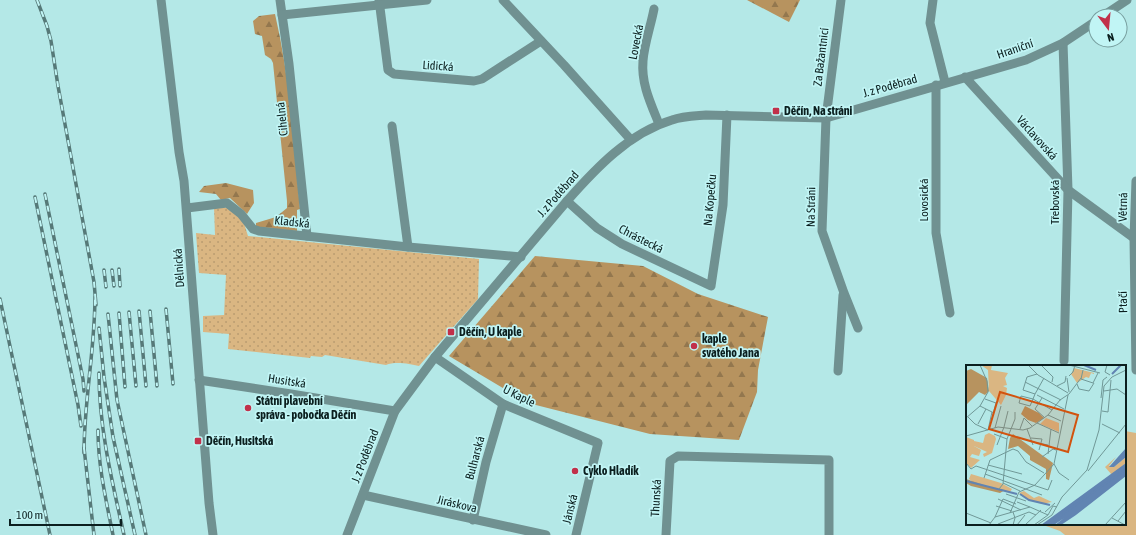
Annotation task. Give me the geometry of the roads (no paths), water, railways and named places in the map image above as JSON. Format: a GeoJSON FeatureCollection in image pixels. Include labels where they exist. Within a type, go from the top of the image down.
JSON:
{"type":"FeatureCollection","features":[{"type":"Feature","properties":{"kind":"street","name":"Dělnická"},"geometry":{"type":"LineString","coordinates":[[161,0],[187,208],[199,380],[213,535]]}},
{"type":"Feature","properties":{"kind":"street","name":"Cihelná"},"geometry":{"type":"LineString","coordinates":[[280,0],[290,72],[307,236]]}},
{"type":"Feature","properties":{"kind":"street"},"geometry":{"type":"LineString","coordinates":[[282,15],[379,2],[427,0]]}},
{"type":"Feature","properties":{"kind":"street"},"geometry":{"type":"LineString","coordinates":[[503,0],[631,140]]}},
{"type":"Feature","properties":{"kind":"street","name":"Za Bažantnicí"},"geometry":{"type":"LineString","coordinates":[[826,118],[841,0]]}},
{"type":"Feature","properties":{"kind":"street"},"geometry":{"type":"LineString","coordinates":[[933,0],[930,23],[945,82]]}},
{"type":"Feature","properties":{"kind":"street"},"geometry":{"type":"LineString","coordinates":[[1115,8],[1127,0]]}},
{"type":"Feature","properties":{"kind":"street","name":"Lidická"},"geometry":{"type":"LineString","coordinates":[[379,2],[388,70],[394,74],[474,81],[482,79],[541,41]]}},
{"type":"Feature","properties":{"kind":"street","name":"Lovecká"},"geometry":{"type":"LineString","coordinates":[[654,9],[643,61],[644,80],[647,94],[659,124]]}},
{"type":"Feature","properties":{"kind":"street","name":"Hraniční"},"geometry":{"type":"LineString","coordinates":[[936,85],[1026,60],[1063,43],[1088,26]]}},
{"type":"Feature","properties":{"kind":"street","name":"Třebovská"},"geometry":{"type":"LineString","coordinates":[[1063,43],[1068,190],[1064,361]]}},
{"type":"Feature","properties":{"kind":"street","name":"Václavovská"},"geometry":{"type":"LineString","coordinates":[[965,77],[1068,190],[1135,235]]}},
{"type":"Feature","properties":{"kind":"street","name":"J. z Poděbrad"},"geometry":{"type":"LineString","coordinates":[[347,535],[364,495],[395,411],[435,358],[587,178],[631,140],[659,124],[687,116],[727,115],[826,118],[936,85]]}},
{"type":"Feature","properties":{"kind":"street","name":"Lovosická"},"geometry":{"type":"LineString","coordinates":[[936,85],[936,233],[950,313]]}},
{"type":"Feature","properties":{"kind":"street","name":"Na Kopečku"},"geometry":{"type":"LineString","coordinates":[[711,286],[723,205],[727,115]]}},
{"type":"Feature","properties":{"kind":"street","name":"Na Stráni"},"geometry":{"type":"LineString","coordinates":[[826,118],[822,231],[858,328]]}},
{"type":"Feature","properties":{"kind":"street"},"geometry":{"type":"LineString","coordinates":[[392,126],[408,247]]}},
{"type":"Feature","properties":{"kind":"street","name":"Větrná"},"geometry":{"type":"LineString","coordinates":[[1135,235],[1136,181]]}},
{"type":"Feature","properties":{"kind":"street","name":"Chrástecká"},"geometry":{"type":"LineString","coordinates":[[567,201],[597,228],[622,244],[711,286]]}},
{"type":"Feature","properties":{"kind":"street","name":"Kladská"},"geometry":{"type":"LineString","coordinates":[[187,208],[227,203],[241,214],[253,229],[259,231],[408,247],[521,257]]}},
{"type":"Feature","properties":{"kind":"street","name":"Ptačí"},"geometry":{"type":"LineString","coordinates":[[1135,235],[1136,370]]}},
{"type":"Feature","properties":{"kind":"street","name":"Na Stráni"},"geometry":{"type":"LineString","coordinates":[[838,371],[844,293]]}},
{"type":"Feature","properties":{"kind":"street","name":"U Kaple"},"geometry":{"type":"LineString","coordinates":[[435,358],[503,404],[598,443]]}},
{"type":"Feature","properties":{"kind":"street","name":"Husitská"},"geometry":{"type":"LineString","coordinates":[[199,380],[395,411]]}},
{"type":"Feature","properties":{"kind":"street","name":"Bulharská"},"geometry":{"type":"LineString","coordinates":[[472,520],[486,462],[503,404]]}},
{"type":"Feature","properties":{"kind":"street","name":"Jánská"},"geometry":{"type":"LineString","coordinates":[[576,535],[598,443]]}},
{"type":"Feature","properties":{"kind":"street","name":"Thunská"},"geometry":{"type":"LineString","coordinates":[[666,535],[670,461],[678,456],[829,460],[829,535]]}},
{"type":"Feature","properties":{"kind":"street","name":"Jiráskova"},"geometry":{"type":"LineString","coordinates":[[364,495],[472,520],[546,535]]}},
{"type":"Feature","properties":{"kind":"railway"},"geometry":{"type":"LineString","coordinates":[[37,0],[51,41],[94,282],[96,305],[95,296],[95,316],[84,433],[84,453]]}},
{"type":"Feature","properties":{"kind":"railway"},"geometry":{"type":"LineString","coordinates":[[45,194],[83,379],[84,391]]}},
{"type":"Feature","properties":{"kind":"railway"},"geometry":{"type":"LineString","coordinates":[[35,197],[81,426]]}},
{"type":"Feature","properties":{"kind":"railway"},"geometry":{"type":"LineString","coordinates":[[119,269],[120,286]]}},
{"type":"Feature","properties":{"kind":"railway"},"geometry":{"type":"LineString","coordinates":[[104,270],[106,287]]}},
{"type":"Feature","properties":{"kind":"railway"},"geometry":{"type":"LineString","coordinates":[[112,270],[114,286]]}},
{"type":"Feature","properties":{"kind":"railway"},"geometry":{"type":"LineString","coordinates":[[0,299],[50,535]]}},
{"type":"Feature","properties":{"kind":"railway"},"geometry":{"type":"LineString","coordinates":[[166,309],[173,384]]}},
{"type":"Feature","properties":{"kind":"railway"},"geometry":{"type":"LineString","coordinates":[[139,311],[146,386]]}},
{"type":"Feature","properties":{"kind":"railway"},"geometry":{"type":"LineString","coordinates":[[150,311],[157,386]]}},
{"type":"Feature","properties":{"kind":"railway"},"geometry":{"type":"LineString","coordinates":[[129,312],[136,386]]}},
{"type":"Feature","properties":{"kind":"railway"},"geometry":{"type":"LineString","coordinates":[[119,313],[125,387]]}},
{"type":"Feature","properties":{"kind":"railway"},"geometry":{"type":"LineString","coordinates":[[108,314],[117,400],[146,535]]}},
{"type":"Feature","properties":{"kind":"railway"},"geometry":{"type":"LineString","coordinates":[[99,328],[104,377],[113,437],[135,535]]}},
{"type":"Feature","properties":{"kind":"railway"},"geometry":{"type":"LineString","coordinates":[[99,373],[101,414],[104,434],[124,535]]}},
{"type":"Feature","properties":{"kind":"railway"},"geometry":{"type":"LineString","coordinates":[[98,430],[101,470],[113,535]]}},
{"type":"Feature","properties":{"kind":"railway"},"geometry":{"type":"LineString","coordinates":[[84,448],[94,535]]}},
{"type":"Feature","properties":{"kind":"place","name":"Děčín, Na stráni"},"geometry":{"type":"Point","coordinates":[776,111]}},
{"type":"Feature","properties":{"kind":"place","name":"Děčín, U kaple"},"geometry":{"type":"Point","coordinates":[451,332]}},
{"type":"Feature","properties":{"kind":"place","name":"kaple svatého Jana"},"geometry":{"type":"Point","coordinates":[694,346]}},
{"type":"Feature","properties":{"kind":"place","name":"Státní plavební správa - pobočka Děčín"},"geometry":{"type":"Point","coordinates":[248,408]}},
{"type":"Feature","properties":{"kind":"place","name":"Děčín, Husitská"},"geometry":{"type":"Point","coordinates":[198,441]}},
{"type":"Feature","properties":{"kind":"place","name":"Cyklo Hladík"},"geometry":{"type":"Point","coordinates":[575,471]}}]}
